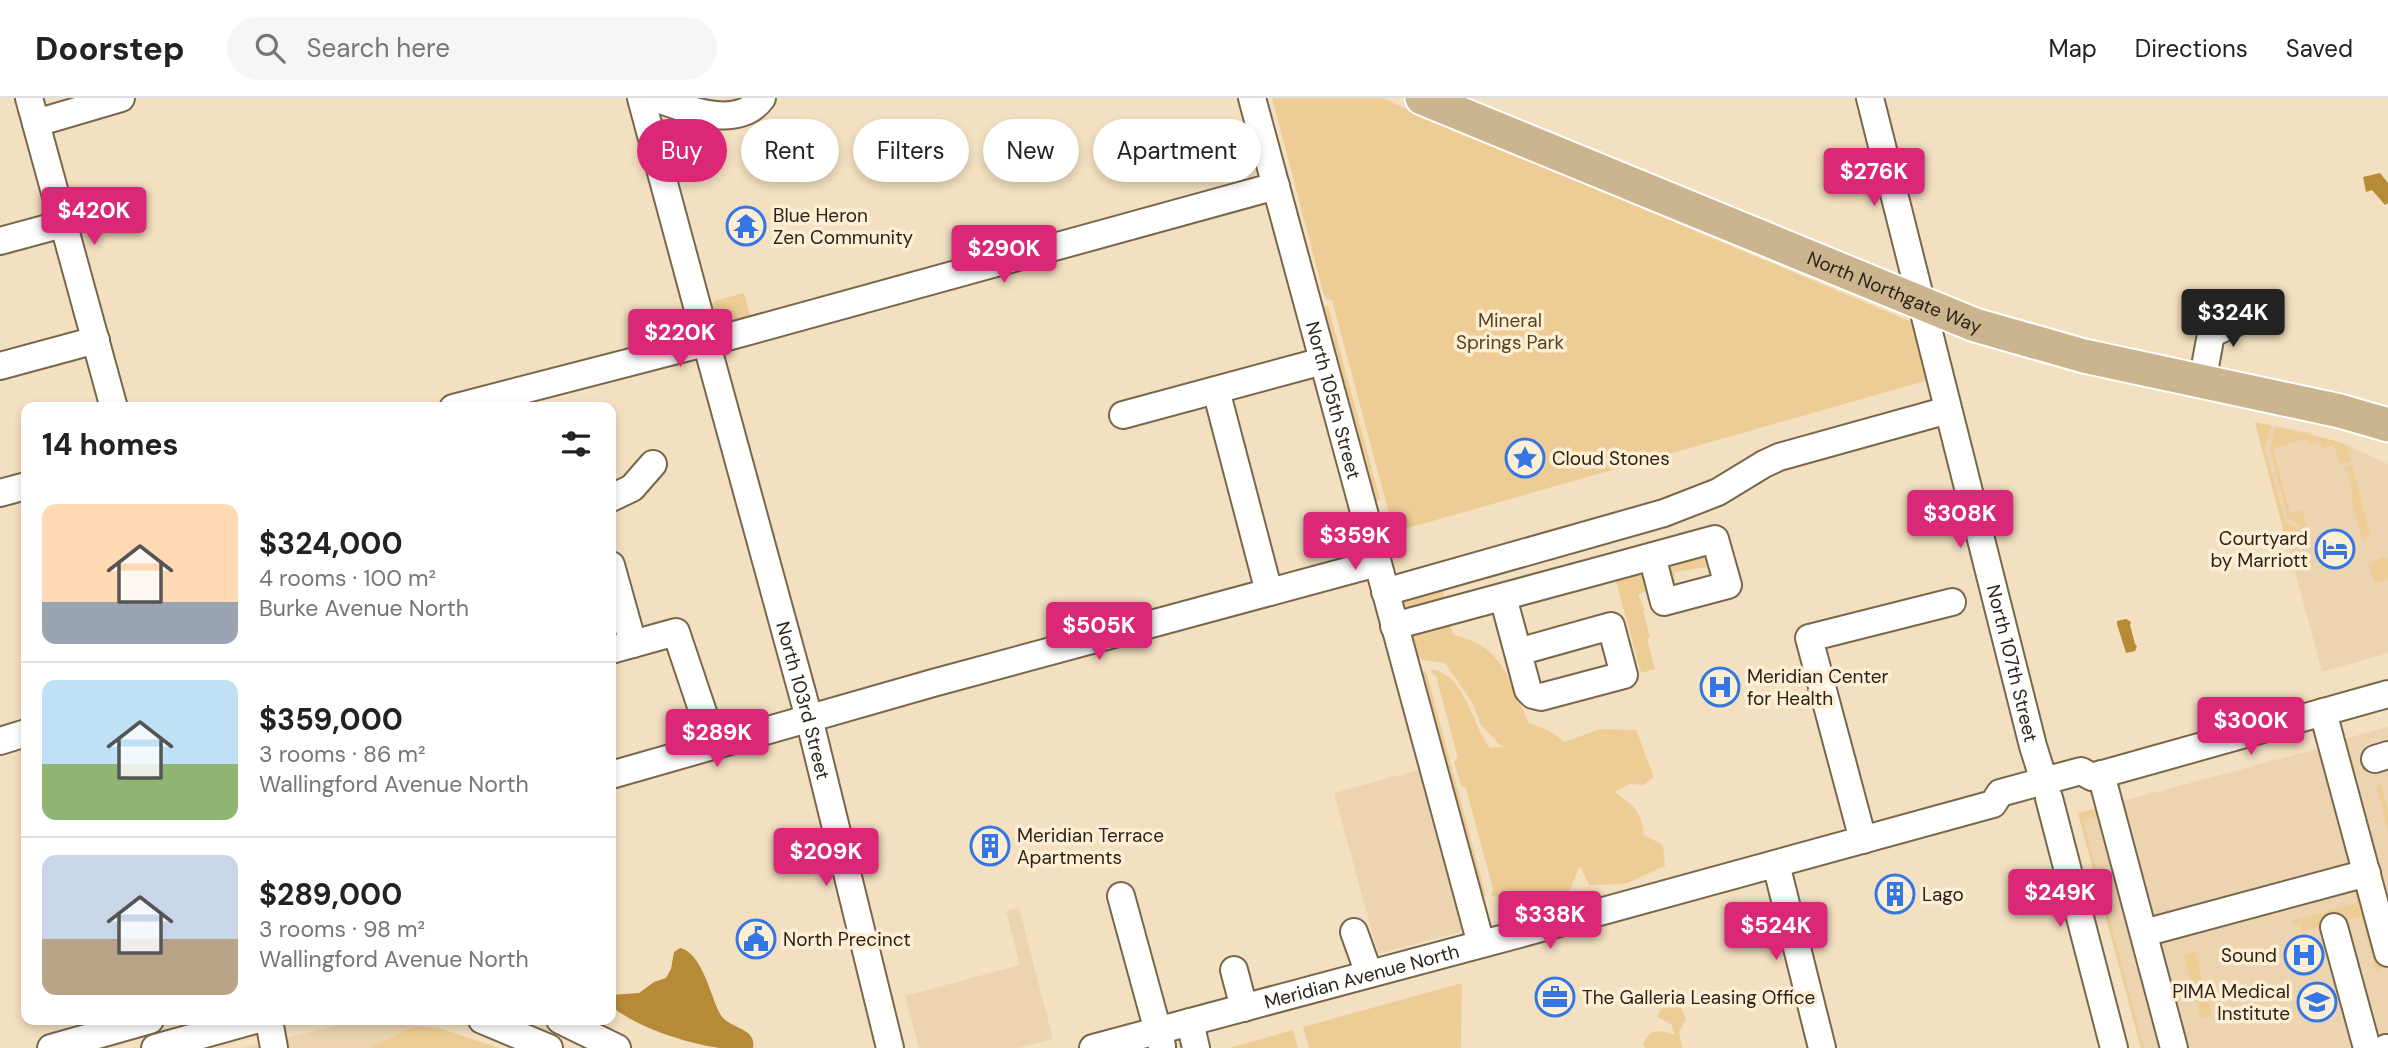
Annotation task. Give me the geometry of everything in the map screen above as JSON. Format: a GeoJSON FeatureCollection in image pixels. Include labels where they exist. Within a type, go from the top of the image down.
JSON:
{"type":"FeatureCollection","features":[{"type":"Feature","properties":{"kind":"main road","name":"North Northgate Way"},"geometry":{"type":"LineString","coordinates":[[1422,98],[1975,325],[2027,341],[2202,383],[2340,411],[2388,425]]}},
{"type":"Feature","properties":{"kind":"street"},"geometry":{"type":"LineString","coordinates":[[112,402],[32,110],[121,98]]}},
{"type":"Feature","properties":{"kind":"street","name":"North 103rd Street"},"geometry":{"type":"LineString","coordinates":[[641,98],[809,718],[890,1048]]}},
{"type":"Feature","properties":{"kind":"street"},"geometry":{"type":"LineString","coordinates":[[655,98],[719,117],[755,106],[762,98]]}},
{"type":"Feature","properties":{"kind":"street","name":"North 105th Street"},"geometry":{"type":"LineString","coordinates":[[1252,98],[1481,944]]}},
{"type":"Feature","properties":{"kind":"street","name":"North 107th Street"},"geometry":{"type":"LineString","coordinates":[[1870,98],[2033,746],[2114,1048]]}},
{"type":"Feature","properties":{"kind":"street"},"geometry":{"type":"LineString","coordinates":[[476,402],[1276,186]]}},
{"type":"Feature","properties":{"kind":"street"},"geometry":{"type":"LineString","coordinates":[[0,241],[63,224]]}},
{"type":"Feature","properties":{"kind":"street"},"geometry":{"type":"LineString","coordinates":[[2202,383],[2211,334],[2258,312]]}},
{"type":"Feature","properties":{"kind":"street"},"geometry":{"type":"LineString","coordinates":[[0,366],[96,340]]}},
{"type":"Feature","properties":{"kind":"street"},"geometry":{"type":"LineString","coordinates":[[1123,415],[1323,361]]}},
{"type":"Feature","properties":{"kind":"street"},"geometry":{"type":"LineString","coordinates":[[1216,390],[1269,592]]}},
{"type":"Feature","properties":{"kind":"street"},"geometry":{"type":"LineString","coordinates":[[1385,592],[1664,513],[1718,492],[1779,457],[1948,410]]}},
{"type":"Feature","properties":{"kind":"street"},"geometry":{"type":"LineString","coordinates":[[616,496],[632,488],[653,464]]}},
{"type":"Feature","properties":{"kind":"street"},"geometry":{"type":"LineString","coordinates":[[0,493],[21,487]]}},
{"type":"Feature","properties":{"kind":"street"},"geometry":{"type":"LineString","coordinates":[[1394,626],[1652,556]]}},
{"type":"Feature","properties":{"kind":"street"},"geometry":{"type":"LineString","coordinates":[[616,774],[809,718],[1377,563]]}},
{"type":"Feature","properties":{"kind":"street"},"geometry":{"type":"LineString","coordinates":[[1503,597],[1518,652]]}},
{"type":"Feature","properties":{"kind":"street"},"geometry":{"type":"LineString","coordinates":[[616,602],[622,647],[676,632],[714,746]]}},
{"type":"Feature","properties":{"kind":"street"},"geometry":{"type":"LineString","coordinates":[[1863,840],[1809,638],[1952,602]]}},
{"type":"Feature","properties":{"kind":"street","name":"Meridian Avenue North"},"geometry":{"type":"LineString","coordinates":[[1093,1048],[1160,1039],[1189,1022],[1244,1007],[1993,804],[2004,810],[2046,790],[2086,788],[2097,776],[2388,694]]}},
{"type":"Feature","properties":{"kind":"street"},"geometry":{"type":"LineString","coordinates":[[2323,712],[2388,953]]}},
{"type":"Feature","properties":{"kind":"street"},"geometry":{"type":"LineString","coordinates":[[0,741],[21,735]]}},
{"type":"Feature","properties":{"kind":"street"},"geometry":{"type":"LineString","coordinates":[[2097,776],[2144,933],[2174,1048]]}},
{"type":"Feature","properties":{"kind":"street"},"geometry":{"type":"LineString","coordinates":[[1776,864],[1822,1048]]}},
{"type":"Feature","properties":{"kind":"street"},"geometry":{"type":"LineString","coordinates":[[2144,933],[2367,873]]}},
{"type":"Feature","properties":{"kind":"street"},"geometry":{"type":"LineString","coordinates":[[1121,896],[1160,1039]]}},
{"type":"Feature","properties":{"kind":"street"},"geometry":{"type":"LineString","coordinates":[[2334,927],[2367,1048]]}},
{"type":"Feature","properties":{"kind":"street"},"geometry":{"type":"LineString","coordinates":[[1354,932],[1369,974]]}},
{"type":"Feature","properties":{"kind":"street"},"geometry":{"type":"LineString","coordinates":[[1234,970],[1244,1007]]}},
{"type":"Feature","properties":{"kind":"street"},"geometry":{"type":"LineString","coordinates":[[1189,1022],[1196,1048]]}},
{"type":"Feature","properties":{"kind":"street"},"geometry":{"type":"LineString","coordinates":[[51,1048],[132,1025]]}},
{"type":"Feature","properties":{"kind":"street"},"geometry":{"type":"LineString","coordinates":[[155,1048],[237,1025]]}},
{"type":"Feature","properties":{"kind":"street"},"geometry":{"type":"LineString","coordinates":[[270,1025],[274,1048]]}},
{"type":"Feature","properties":{"kind":"street"},"geometry":{"type":"LineString","coordinates":[[495,1025],[549,1048]]}},
{"type":"Feature","properties":{"kind":"street"},"geometry":{"type":"LineString","coordinates":[[570,1025],[617,1048]]}},
{"type":"Feature","properties":{"kind":"shaded area"},"geometry":{"type":"Polygon","coordinates":[[[2380,173],[2388,183],[2388,203],[2385,205],[2372,190],[2366,192],[2363,177],[2380,173]]]}},
{"type":"Feature","properties":{"kind":"shaded area"},"geometry":{"type":"Polygon","coordinates":[[[2255,422],[2306,432],[2342,443],[2388,464],[2388,653],[2322,672],[2255,422]]]}},
{"type":"Feature","properties":{"kind":"shaded area"},"geometry":{"type":"Polygon","coordinates":[[[2126,619],[2131,622],[2137,646],[2135,651],[2126,653],[2117,621],[2126,619]]]}},
{"type":"Feature","properties":{"kind":"shaded area"},"geometry":{"type":"Polygon","coordinates":[[[2388,727],[2388,1048],[2141,1048],[2078,813],[2321,748],[2321,745],[2388,727]]]}},
{"type":"Feature","properties":{"kind":"shaded area"},"geometry":{"type":"Polygon","coordinates":[[[1418,770],[1462,931],[1378,954],[1334,793],[1418,770]]]}},
{"type":"Feature","properties":{"kind":"shaded area"},"geometry":{"type":"Polygon","coordinates":[[[1019,908],[1053,1039],[1018,1048],[919,1048],[905,996],[1020,965],[1006,911],[1019,908]]]}},
{"type":"Feature","properties":{"kind":"shaded area"},"geometry":{"type":"Polygon","coordinates":[[[680,948],[688,951],[694,958],[719,1012],[728,1022],[750,1036],[753,1048],[720,1048],[693,1043],[634,1021],[616,1010],[616,995],[639,993],[654,982],[666,978],[671,969],[674,952],[680,948]]]}},
{"type":"Feature","properties":{"kind":"shaded area"},"geometry":{"type":"Polygon","coordinates":[[[341,1025],[404,1025],[438,1028],[499,1048],[242,1048],[341,1025]]]}},
{"type":"Feature","properties":{"kind":"green space","name":"Mineral Springs Park"},"geometry":{"type":"Polygon","coordinates":[[[1272,98],[1383,98],[1900,317],[1914,323],[1932,379],[1394,532],[1332,300],[1324,295],[1272,98]]]}},
{"type":"Feature","properties":{"kind":"green space"},"geometry":{"type":"Polygon","coordinates":[[[744,293],[750,316],[722,319],[710,308],[714,301],[744,293]]]}},
{"type":"Feature","properties":{"kind":"green space"},"geometry":{"type":"Polygon","coordinates":[[[1328,306],[1380,500],[1376,501],[1324,307],[1328,306]]]}},
{"type":"Feature","properties":{"kind":"green space"},"geometry":{"type":"Polygon","coordinates":[[[2255,422],[2271,426],[2265,449],[2285,521],[2306,535],[2286,540],[2255,422]]]}},
{"type":"Feature","properties":{"kind":"green space"},"geometry":{"type":"Polygon","coordinates":[[[2276,427],[2342,443],[2347,447],[2351,461],[2340,464],[2334,445],[2322,448],[2320,442],[2309,445],[2307,439],[2273,448],[2290,513],[2302,510],[2308,531],[2288,518],[2270,449],[2276,427]]]}},
{"type":"Feature","properties":{"kind":"green space"},"geometry":{"type":"Polygon","coordinates":[[[2352,466],[2370,534],[2363,542],[2350,494],[2353,493],[2347,470],[2341,469],[2352,466]]]}},
{"type":"Feature","properties":{"kind":"green space"},"geometry":{"type":"Polygon","coordinates":[[[1707,552],[1716,572],[1710,580],[1708,567],[1674,572],[1676,589],[1673,589],[1664,566],[1707,552]]]}},
{"type":"Feature","properties":{"kind":"green space"},"geometry":{"type":"Polygon","coordinates":[[[2382,557],[2388,559],[2388,579],[2374,583],[2369,565],[2382,557]]]}},
{"type":"Feature","properties":{"kind":"green space"},"geometry":{"type":"Polygon","coordinates":[[[1642,574],[1647,591],[1638,594],[1645,610],[1643,611],[1650,637],[1647,639],[1655,669],[1641,673],[1616,581],[1642,574]]]}},
{"type":"Feature","properties":{"kind":"green space"},"geometry":{"type":"Polygon","coordinates":[[[1428,578],[1443,590],[1453,635],[1470,640],[1494,656],[1510,680],[1529,723],[1548,730],[1565,742],[1600,729],[1636,730],[1654,777],[1643,785],[1630,784],[1614,792],[1635,809],[1644,835],[1663,845],[1665,866],[1625,884],[1589,885],[1580,866],[1568,894],[1527,905],[1514,895],[1500,899],[1491,895],[1493,889],[1466,788],[1461,785],[1454,762],[1458,758],[1436,676],[1431,669],[1443,673],[1453,681],[1467,702],[1490,748],[1502,747],[1481,725],[1472,702],[1445,663],[1415,656],[1409,637],[1418,619],[1400,601],[1428,578]]]}},
{"type":"Feature","properties":{"kind":"green space"},"geometry":{"type":"Polygon","coordinates":[[[1426,671],[1486,896],[1481,897],[1421,672],[1426,671]]]}},
{"type":"Feature","properties":{"kind":"green space"},"geometry":{"type":"Polygon","coordinates":[[[2381,784],[2388,809],[2388,830],[2376,786],[2381,784]]]}},
{"type":"Feature","properties":{"kind":"green space"},"geometry":{"type":"Polygon","coordinates":[[[2098,808],[2100,815],[2083,820],[2144,1048],[2141,1048],[2078,813],[2098,808]]]}},
{"type":"Feature","properties":{"kind":"green space"},"geometry":{"type":"Polygon","coordinates":[[[2360,886],[2382,970],[2376,972],[2361,916],[2303,931],[2301,924],[2293,926],[2292,921],[2357,903],[2354,887],[2360,886]]]}},
{"type":"Feature","properties":{"kind":"green space"},"geometry":{"type":"Polygon","coordinates":[[[2195,952],[2212,1016],[2201,1019],[2184,955],[2195,952]]]}},
{"type":"Feature","properties":{"kind":"green space"},"geometry":{"type":"Polygon","coordinates":[[[1462,983],[1461,1048],[1309,1048],[1303,1027],[1462,983]]]}},
{"type":"Feature","properties":{"kind":"green space"},"geometry":{"type":"Polygon","coordinates":[[[1671,1003],[1680,1006],[1686,1019],[1679,1032],[1682,1048],[1645,1048],[1643,1045],[1646,1039],[1656,1031],[1675,1035],[1671,1024],[1657,1017],[1660,1010],[1671,1003]]]}},
{"type":"Feature","properties":{"kind":"green space"},"geometry":{"type":"Polygon","coordinates":[[[415,1026],[438,1028],[499,1048],[370,1048],[415,1026]]]}},
{"type":"Feature","properties":{"kind":"green space"},"geometry":{"type":"Polygon","coordinates":[[[1293,1030],[1298,1048],[1229,1048],[1293,1030]]]}},
{"type":"Feature","properties":{"kind":"place","name":"Blue Heron Zen Community"},"geometry":{"type":"Point","coordinates":[746,226]}},
{"type":"Feature","properties":{"kind":"place","name":"Cloud Stones"},"geometry":{"type":"Point","coordinates":[1525,458]}},
{"type":"Feature","properties":{"kind":"place","name":"Courtyard by Marriott"},"geometry":{"type":"Point","coordinates":[2335,549]}},
{"type":"Feature","properties":{"kind":"place","name":"Meridian Center for Health"},"geometry":{"type":"Point","coordinates":[1720,687]}},
{"type":"Feature","properties":{"kind":"place","name":"Meridian Terrace Apartments"},"geometry":{"type":"Point","coordinates":[990,846]}},
{"type":"Feature","properties":{"kind":"place","name":"Lago"},"geometry":{"type":"Point","coordinates":[1895,894]}},
{"type":"Feature","properties":{"kind":"place","name":"North Precinct"},"geometry":{"type":"Point","coordinates":[756,939]}},
{"type":"Feature","properties":{"kind":"place","name":"Sound"},"geometry":{"type":"Point","coordinates":[2304,955]}},
{"type":"Feature","properties":{"kind":"place","name":"The Galleria Leasing Office"},"geometry":{"type":"Point","coordinates":[1555,997]}},
{"type":"Feature","properties":{"kind":"place","name":"PIMA Medical Institute"},"geometry":{"type":"Point","coordinates":[2317,1002]}}]}
